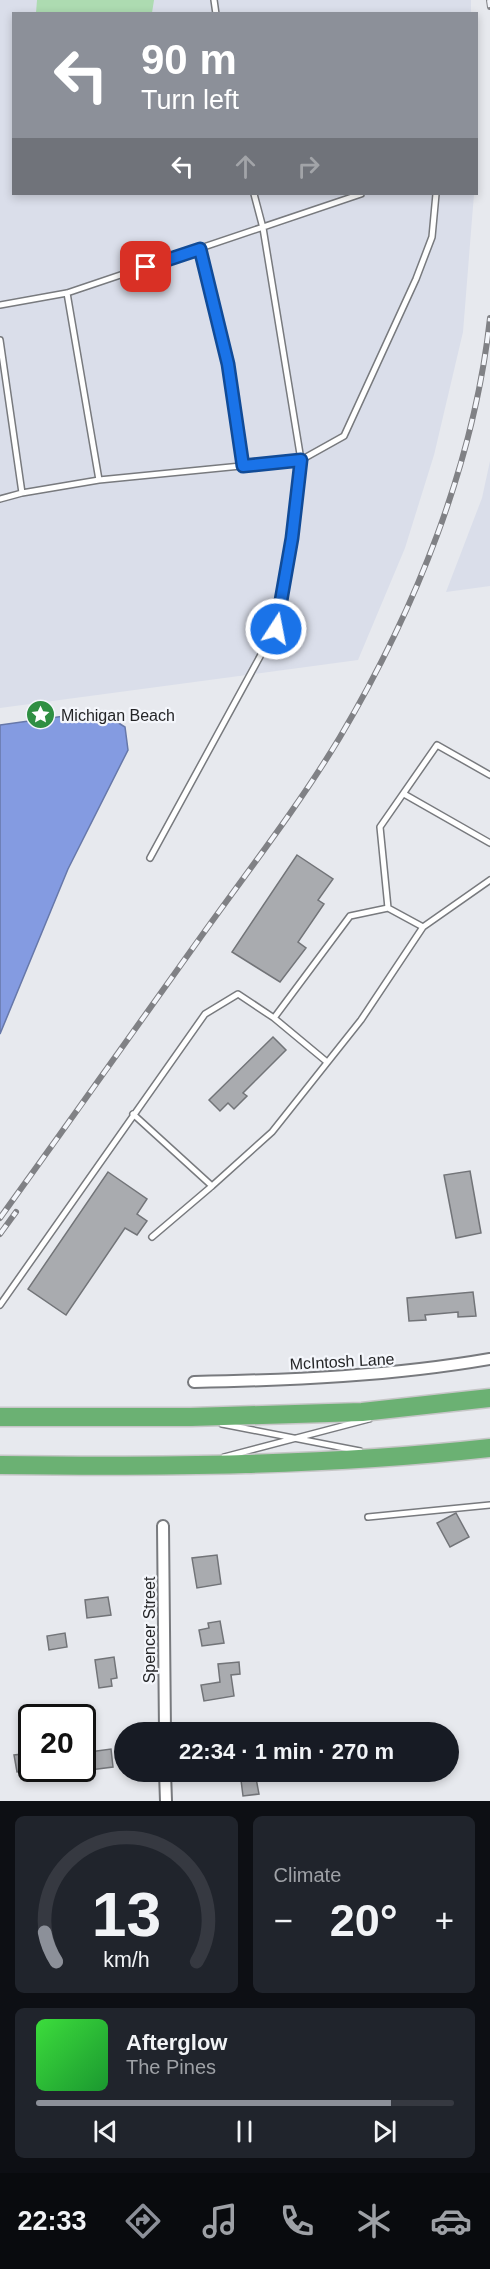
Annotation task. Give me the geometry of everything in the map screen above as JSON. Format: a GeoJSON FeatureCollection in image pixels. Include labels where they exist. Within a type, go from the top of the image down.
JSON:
{"type":"FeatureCollection","features":[{"type":"Feature","properties":{"kind":"highway"},"geometry":{"type":"LineString","coordinates":[[0,1417],[191,1417],[362,1412],[490,1398]]}},
{"type":"Feature","properties":{"kind":"highway"},"geometry":{"type":"LineString","coordinates":[[0,1465],[185,1467],[396,1459],[490,1448]]}},
{"type":"Feature","properties":{"kind":"street","name":"McIntosh Lane"},"geometry":{"type":"LineString","coordinates":[[194,1382],[365,1375],[429,1370],[490,1359]]}},
{"type":"Feature","properties":{"kind":"street","name":"Spencer Street"},"geometry":{"type":"LineString","coordinates":[[163,1526],[165,1722]]}},
{"type":"Feature","properties":{"kind":"street"},"geometry":{"type":"LineString","coordinates":[[165,1782],[166,1801]]}},
{"type":"Feature","properties":{"kind":"lane"},"geometry":{"type":"LineString","coordinates":[[150,858],[276,629],[292,538],[301,460],[263,228],[254,195]]}},
{"type":"Feature","properties":{"kind":"lane"},"geometry":{"type":"LineString","coordinates":[[0,305],[67,293],[358,195]]}},
{"type":"Feature","properties":{"kind":"lane"},"geometry":{"type":"LineString","coordinates":[[0,499],[99,480],[301,460],[344,436],[420,269],[432,237],[436,195]]}},
{"type":"Feature","properties":{"kind":"lane"},"geometry":{"type":"LineString","coordinates":[[200,249],[228,364],[243,466]]}},
{"type":"Feature","properties":{"kind":"lane"},"geometry":{"type":"LineString","coordinates":[[67,293],[99,480]]}},
{"type":"Feature","properties":{"kind":"lane"},"geometry":{"type":"LineString","coordinates":[[0,340],[22,493]]}},
{"type":"Feature","properties":{"kind":"lane"},"geometry":{"type":"LineString","coordinates":[[388,908],[380,827],[437,745],[490,775]]}},
{"type":"Feature","properties":{"kind":"lane"},"geometry":{"type":"LineString","coordinates":[[404,794],[490,843]]}},
{"type":"Feature","properties":{"kind":"lane"},"geometry":{"type":"LineString","coordinates":[[152,1237],[272,1132],[361,1020],[423,927],[490,880]]}},
{"type":"Feature","properties":{"kind":"lane"},"geometry":{"type":"LineString","coordinates":[[274,1018],[350,916],[388,908],[423,927]]}},
{"type":"Feature","properties":{"kind":"lane"},"geometry":{"type":"LineString","coordinates":[[0,1305],[205,1014],[238,994],[274,1018],[327,1062]]}},
{"type":"Feature","properties":{"kind":"lane"},"geometry":{"type":"LineString","coordinates":[[133,1114],[212,1186]]}},
{"type":"Feature","properties":{"kind":"lane"},"geometry":{"type":"LineString","coordinates":[[185,1467],[426,1405]]}},
{"type":"Feature","properties":{"kind":"lane"},"geometry":{"type":"LineString","coordinates":[[191,1417],[396,1459]]}},
{"type":"Feature","properties":{"kind":"lane"},"geometry":{"type":"LineString","coordinates":[[368,1517],[490,1505]]}},
{"type":"Feature","properties":{"kind":"shaded area"},"geometry":{"type":"Polygon","coordinates":[[[0,0],[471,0],[471,12],[12,12],[12,195],[474,195],[463,332],[434,455],[405,548],[358,660],[0,708],[0,0]]]}},
{"type":"Feature","properties":{"kind":"shaded area"},"geometry":{"type":"Polygon","coordinates":[[[490,461],[490,586],[446,592],[482,498],[490,461]]]}},
{"type":"Feature","properties":{"kind":"green space"},"geometry":{"type":"Polygon","coordinates":[[[37,0],[154,0],[152,12],[36,12],[37,0]]]}},
{"type":"Feature","properties":{"kind":"water"},"geometry":{"type":"Polygon","coordinates":[[[104,714],[125,727],[128,750],[68,869],[0,1034],[0,725],[72,715],[104,714]]]}},
{"type":"Feature","properties":{"kind":"building"},"geometry":{"type":"Polygon","coordinates":[[[297,855],[333,879],[318,900],[324,904],[298,942],[306,948],[280,982],[232,952],[297,855]]]}},
{"type":"Feature","properties":{"kind":"building"},"geometry":{"type":"Polygon","coordinates":[[[273,1037],[286,1050],[243,1093],[247,1096],[234,1109],[228,1103],[220,1111],[209,1100],[273,1037]]]}},
{"type":"Feature","properties":{"kind":"building"},"geometry":{"type":"Polygon","coordinates":[[[470,1171],[481,1233],[456,1238],[444,1175],[470,1171]]]}},
{"type":"Feature","properties":{"kind":"building"},"geometry":{"type":"Polygon","coordinates":[[[108,1172],[147,1199],[137,1214],[147,1221],[137,1235],[125,1228],[66,1315],[28,1289],[108,1172]]]}},
{"type":"Feature","properties":{"kind":"building"},"geometry":{"type":"Polygon","coordinates":[[[473,1292],[476,1316],[458,1317],[458,1312],[425,1315],[426,1320],[409,1321],[407,1298],[473,1292]]]}},
{"type":"Feature","properties":{"kind":"building"},"geometry":{"type":"Polygon","coordinates":[[[456,1513],[469,1537],[450,1547],[437,1523],[456,1513]]]}},
{"type":"Feature","properties":{"kind":"building"},"geometry":{"type":"Polygon","coordinates":[[[217,1555],[221,1584],[197,1588],[192,1558],[217,1555]]]}},
{"type":"Feature","properties":{"kind":"building"},"geometry":{"type":"Polygon","coordinates":[[[108,1597],[111,1615],[87,1618],[85,1600],[108,1597]]]}},
{"type":"Feature","properties":{"kind":"building"},"geometry":{"type":"Polygon","coordinates":[[[220,1621],[224,1643],[202,1646],[199,1630],[209,1628],[208,1623],[220,1621]]]}},
{"type":"Feature","properties":{"kind":"building"},"geometry":{"type":"Polygon","coordinates":[[[65,1633],[67,1647],[49,1650],[47,1636],[65,1633]]]}},
{"type":"Feature","properties":{"kind":"building"},"geometry":{"type":"Polygon","coordinates":[[[114,1657],[117,1678],[111,1679],[112,1686],[99,1688],[95,1660],[114,1657]]]}},
{"type":"Feature","properties":{"kind":"building"},"geometry":{"type":"Polygon","coordinates":[[[239,1662],[240,1674],[231,1675],[234,1696],[204,1701],[201,1685],[220,1682],[218,1664],[239,1662]]]}},
{"type":"Feature","properties":{"kind":"building"},"geometry":{"type":"Polygon","coordinates":[[[111,1749],[113,1767],[96,1769],[96,1751],[111,1749]]]}},
{"type":"Feature","properties":{"kind":"building"},"geometry":{"type":"Polygon","coordinates":[[[14,1755],[18,1755],[18,1772],[17,1772],[14,1755]]]}},
{"type":"Feature","properties":{"kind":"building"},"geometry":{"type":"Polygon","coordinates":[[[241,1782],[257,1782],[259,1794],[243,1796],[241,1782]]]}},
{"type":"Feature","properties":{"kind":"railway"},"geometry":{"type":"LineString","coordinates":[[489,0],[490,7]]}},
{"type":"Feature","properties":{"kind":"railway"},"geometry":{"type":"LineString","coordinates":[[0,1218],[290,814],[324,763],[367,689],[416,587],[455,482],[482,373],[490,318]]}},
{"type":"Feature","properties":{"kind":"railway"},"geometry":{"type":"LineString","coordinates":[[0,1234],[16,1212]]}},
{"type":"Feature","properties":{"kind":"place","name":"Michigan Beach"},"geometry":{"type":"Point","coordinates":[40,715]}},
{"type":"Feature","properties":{"kind":"route"},"geometry":{"type":"LineString","coordinates":[[146,267],[200,249],[228,364],[243,466],[301,460],[292,538],[276,629]]}}]}
